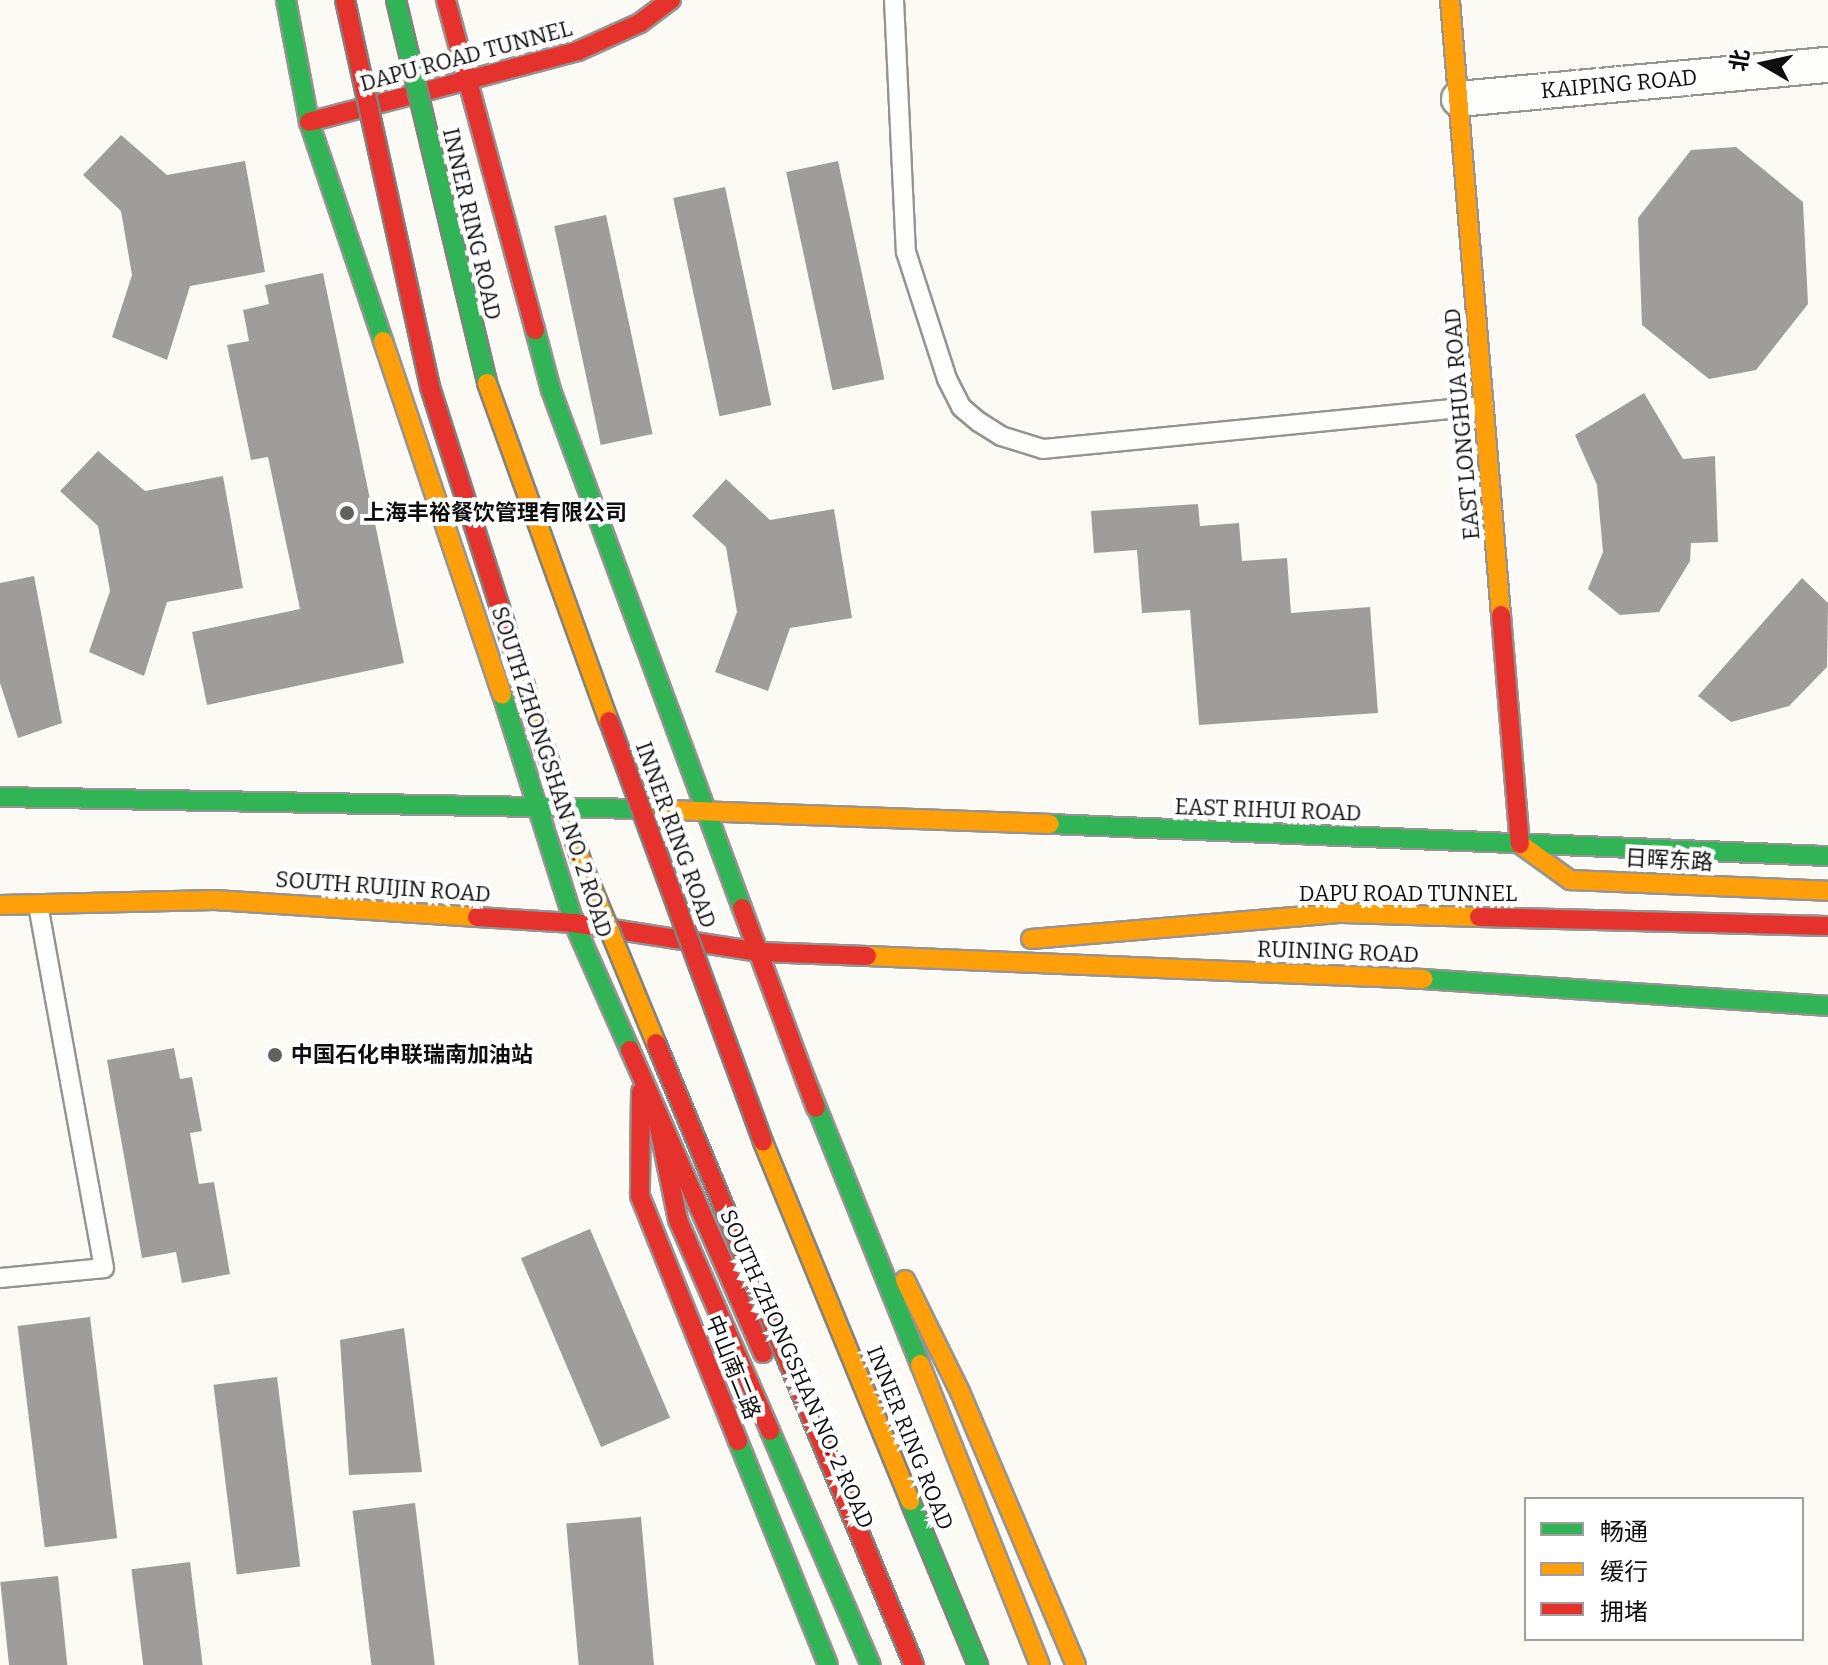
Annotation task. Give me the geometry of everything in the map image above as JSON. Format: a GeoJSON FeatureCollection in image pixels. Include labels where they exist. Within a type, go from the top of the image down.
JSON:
{"type":"FeatureCollection","features":[{"type":"Feature","properties":{"kind":"main road","name":"SOUTH ZHONGSHAN NO. 2 ROAD"},"geometry":{"type":"LineString","coordinates":[[286,0],[309,122],[541,809],[574,923],[904,1665]]}},
{"type":"Feature","properties":{"kind":"main road"},"geometry":{"type":"LineString","coordinates":[[345,0],[430,387],[583,866],[914,1665]]}},
{"type":"Feature","properties":{"kind":"main road","name":"INNER RING ROAD"},"geometry":{"type":"LineString","coordinates":[[396,0],[481,368],[769,1159],[978,1665]]}},
{"type":"Feature","properties":{"kind":"main road"},"geometry":{"type":"LineString","coordinates":[[446,0],[465,84],[551,390],[1022,1665]]}},
{"type":"Feature","properties":{"kind":"main road","name":"DAPU ROAD TUNNEL"},"geometry":{"type":"LineString","coordinates":[[309,122],[465,84],[578,51],[640,23],[671,0]]}},
{"type":"Feature","properties":{"kind":"main road","name":"EAST LONGHUA ROAD"},"geometry":{"type":"LineString","coordinates":[[1450,0],[1520,844]]}},
{"type":"Feature","properties":{"kind":"main road"},"geometry":{"type":"LineString","coordinates":[[0,797],[705,810]]}},
{"type":"Feature","properties":{"kind":"main road","name":"EAST RIHUI ROAD"},"geometry":{"type":"LineString","coordinates":[[705,810],[1828,856]]}},
{"type":"Feature","properties":{"kind":"main road","name":"日晖东路"},"geometry":{"type":"LineString","coordinates":[[1520,844],[1570,880],[1828,891]]}},
{"type":"Feature","properties":{"kind":"main road","name":"SOUTH RUIJIN ROAD"},"geometry":{"type":"LineString","coordinates":[[0,905],[215,900],[574,923],[760,952]]}},
{"type":"Feature","properties":{"kind":"main road","name":"DAPU ROAD TUNNEL"},"geometry":{"type":"LineString","coordinates":[[845,954],[1342,913],[1828,926]]}},
{"type":"Feature","properties":{"kind":"main road"},"geometry":{"type":"LineString","coordinates":[[760,952],[845,954]]}},
{"type":"Feature","properties":{"kind":"main road","name":"RUINING ROAD"},"geometry":{"type":"LineString","coordinates":[[845,954],[1583,986],[1828,1006]]}},
{"type":"Feature","properties":{"kind":"main road"},"geometry":{"type":"LineString","coordinates":[[803,1073],[1040,1665]]}},
{"type":"Feature","properties":{"kind":"main road"},"geometry":{"type":"LineString","coordinates":[[803,1073],[960,1392],[1076,1665]]}},
{"type":"Feature","properties":{"kind":"main road","name":"中山南二路"},"geometry":{"type":"LineString","coordinates":[[641,1077],[640,1196],[828,1665]]}},
{"type":"Feature","properties":{"kind":"main road"},"geometry":{"type":"LineString","coordinates":[[655,1108],[678,1220],[871,1665]]}},
{"type":"Feature","properties":{"kind":"street","name":"KAIPING ROAD"},"geometry":{"type":"LineString","coordinates":[[1459,99],[1828,65]]}},
{"type":"Feature","properties":{"kind":"lane"},"geometry":{"type":"LineString","coordinates":[[894,0],[906,252],[947,379],[961,407],[979,422],[1001,436],[1043,449],[1484,406]]}},
{"type":"Feature","properties":{"kind":"lane"},"geometry":{"type":"LineString","coordinates":[[0,1278],[104,1268],[38,905]]}},
{"type":"Feature","properties":{"kind":"building"},"geometry":{"type":"Polygon","coordinates":[[[121,135],[167,175],[245,161],[265,272],[190,286],[167,360],[112,337],[132,275],[121,211],[83,175],[121,135]]]}},
{"type":"Feature","properties":{"kind":"building"},"geometry":{"type":"Polygon","coordinates":[[[1736,147],[1803,202],[1808,304],[1756,370],[1709,379],[1642,325],[1638,218],[1691,150],[1736,147]]]}},
{"type":"Feature","properties":{"kind":"building"},"geometry":{"type":"Polygon","coordinates":[[[838,161],[884,379],[833,390],[786,172],[838,161]]]}},
{"type":"Feature","properties":{"kind":"building"},"geometry":{"type":"Polygon","coordinates":[[[725,187],[771,405],[720,416],[673,198],[725,187]]]}},
{"type":"Feature","properties":{"kind":"building"},"geometry":{"type":"Polygon","coordinates":[[[606,215],[653,434],[601,445],[554,226],[606,215]]]}},
{"type":"Feature","properties":{"kind":"building"},"geometry":{"type":"Polygon","coordinates":[[[323,273],[404,663],[207,705],[192,632],[300,609],[268,457],[251,460],[227,345],[249,341],[243,310],[269,304],[265,285],[323,273]]]}},
{"type":"Feature","properties":{"kind":"building"},"geometry":{"type":"Polygon","coordinates":[[[1644,393],[1683,459],[1715,456],[1718,542],[1691,543],[1690,561],[1659,612],[1620,615],[1588,589],[1603,552],[1597,485],[1575,435],[1644,393]]]}},
{"type":"Feature","properties":{"kind":"building"},"geometry":{"type":"Polygon","coordinates":[[[98,451],[145,491],[223,476],[243,588],[167,602],[144,676],[89,652],[110,591],[98,526],[60,491],[98,451]]]}},
{"type":"Feature","properties":{"kind":"building"},"geometry":{"type":"Polygon","coordinates":[[[726,479],[770,520],[834,509],[852,618],[790,628],[768,691],[715,672],[737,612],[726,547],[692,516],[726,479]]]}},
{"type":"Feature","properties":{"kind":"building"},"geometry":{"type":"Polygon","coordinates":[[[1198,504],[1200,526],[1239,523],[1242,561],[1287,558],[1291,613],[1370,607],[1378,713],[1199,725],[1190,610],[1142,613],[1137,550],[1094,553],[1091,511],[1198,504]]]}},
{"type":"Feature","properties":{"kind":"building"},"geometry":{"type":"Polygon","coordinates":[[[34,576],[62,723],[18,738],[0,683],[0,583],[34,576]]]}},
{"type":"Feature","properties":{"kind":"building"},"geometry":{"type":"Polygon","coordinates":[[[1802,578],[1828,603],[1827,667],[1789,706],[1731,722],[1698,696],[1802,578]]]}},
{"type":"Feature","properties":{"kind":"building"},"geometry":{"type":"Polygon","coordinates":[[[174,1048],[180,1079],[192,1077],[202,1131],[190,1133],[199,1184],[214,1182],[230,1274],[182,1283],[176,1252],[142,1258],[107,1060],[174,1048]]]}},
{"type":"Feature","properties":{"kind":"building"},"geometry":{"type":"Polygon","coordinates":[[[590,1229],[670,1418],[601,1447],[521,1258],[590,1229]]]}},
{"type":"Feature","properties":{"kind":"building"},"geometry":{"type":"Polygon","coordinates":[[[90,1317],[117,1538],[45,1547],[18,1326],[90,1317]]]}},
{"type":"Feature","properties":{"kind":"building"},"geometry":{"type":"Polygon","coordinates":[[[404,1328],[422,1472],[349,1475],[340,1340],[404,1328]]]}},
{"type":"Feature","properties":{"kind":"building"},"geometry":{"type":"Polygon","coordinates":[[[277,1377],[300,1567],[237,1574],[213,1385],[277,1377]]]}},
{"type":"Feature","properties":{"kind":"building"},"geometry":{"type":"Polygon","coordinates":[[[415,1503],[435,1665],[371,1665],[352,1511],[415,1503]]]}},
{"type":"Feature","properties":{"kind":"building"},"geometry":{"type":"Polygon","coordinates":[[[641,1517],[654,1665],[579,1665],[566,1524],[641,1517]]]}},
{"type":"Feature","properties":{"kind":"building"},"geometry":{"type":"Polygon","coordinates":[[[190,1562],[203,1665],[143,1665],[131,1569],[190,1562]]]}},
{"type":"Feature","properties":{"kind":"building"},"geometry":{"type":"Polygon","coordinates":[[[58,1576],[67,1665],[9,1665],[0,1582],[58,1576]]]}},
{"type":"Feature","properties":{"kind":"traffic: fast"},"geometry":{"type":"LineString","coordinates":[[286,0],[309,122],[383,341]]}},
{"type":"Feature","properties":{"kind":"traffic: fast"},"geometry":{"type":"LineString","coordinates":[[396,0],[487,383]]}},
{"type":"Feature","properties":{"kind":"traffic: fast"},"geometry":{"type":"LineString","coordinates":[[535,330],[551,390],[742,908]]}},
{"type":"Feature","properties":{"kind":"traffic: fast"},"geometry":{"type":"LineString","coordinates":[[502,694],[574,923],[630,1050]]}},
{"type":"Feature","properties":{"kind":"traffic: fast"},"geometry":{"type":"LineString","coordinates":[[0,797],[644,809]]}},
{"type":"Feature","properties":{"kind":"traffic: fast"},"geometry":{"type":"LineString","coordinates":[[1050,824],[1828,856]]}},
{"type":"Feature","properties":{"kind":"traffic: fast"},"geometry":{"type":"LineString","coordinates":[[1424,979],[1828,1006]]}},
{"type":"Feature","properties":{"kind":"traffic: fast"},"geometry":{"type":"LineString","coordinates":[[803,1073],[920,1364]]}},
{"type":"Feature","properties":{"kind":"traffic: fast"},"geometry":{"type":"LineString","coordinates":[[770,1431],[871,1665]]}},
{"type":"Feature","properties":{"kind":"traffic: fast"},"geometry":{"type":"LineString","coordinates":[[738,1441],[828,1665]]}},
{"type":"Feature","properties":{"kind":"traffic: fast"},"geometry":{"type":"LineString","coordinates":[[910,1501],[978,1665]]}},
{"type":"Feature","properties":{"kind":"traffic: slow"},"geometry":{"type":"LineString","coordinates":[[1450,0],[1501,615]]}},
{"type":"Feature","properties":{"kind":"traffic: slow"},"geometry":{"type":"LineString","coordinates":[[383,341],[502,694]]}},
{"type":"Feature","properties":{"kind":"traffic: slow"},"geometry":{"type":"LineString","coordinates":[[487,383],[609,721]]}},
{"type":"Feature","properties":{"kind":"traffic: slow"},"geometry":{"type":"LineString","coordinates":[[509,636],[583,866],[656,1043]]}},
{"type":"Feature","properties":{"kind":"traffic: slow"},"geometry":{"type":"LineString","coordinates":[[644,809],[1050,824]]}},
{"type":"Feature","properties":{"kind":"traffic: slow"},"geometry":{"type":"LineString","coordinates":[[1520,844],[1570,880],[1828,891]]}},
{"type":"Feature","properties":{"kind":"traffic: slow"},"geometry":{"type":"LineString","coordinates":[[0,905],[215,900],[477,917]]}},
{"type":"Feature","properties":{"kind":"traffic: slow"},"geometry":{"type":"LineString","coordinates":[[1031,939],[1342,913],[1479,917]]}},
{"type":"Feature","properties":{"kind":"traffic: slow"},"geometry":{"type":"LineString","coordinates":[[867,956],[1424,979]]}},
{"type":"Feature","properties":{"kind":"traffic: slow"},"geometry":{"type":"LineString","coordinates":[[763,1142],[910,1501]]}},
{"type":"Feature","properties":{"kind":"traffic: slow"},"geometry":{"type":"LineString","coordinates":[[905,1280],[960,1392],[1076,1665]]}},
{"type":"Feature","properties":{"kind":"traffic: slow"},"geometry":{"type":"LineString","coordinates":[[920,1364],[1040,1665]]}},
{"type":"Feature","properties":{"kind":"traffic: jam"},"geometry":{"type":"LineString","coordinates":[[345,0],[430,387],[509,636]]}},
{"type":"Feature","properties":{"kind":"traffic: jam"},"geometry":{"type":"LineString","coordinates":[[446,0],[535,330]]}},
{"type":"Feature","properties":{"kind":"traffic: jam"},"geometry":{"type":"LineString","coordinates":[[309,122],[578,51],[640,23],[671,0]]}},
{"type":"Feature","properties":{"kind":"traffic: jam"},"geometry":{"type":"LineString","coordinates":[[1501,615],[1520,844]]}},
{"type":"Feature","properties":{"kind":"traffic: jam"},"geometry":{"type":"LineString","coordinates":[[609,721],[763,1142]]}},
{"type":"Feature","properties":{"kind":"traffic: jam"},"geometry":{"type":"LineString","coordinates":[[742,908],[816,1108]]}},
{"type":"Feature","properties":{"kind":"traffic: jam"},"geometry":{"type":"LineString","coordinates":[[477,917],[574,923],[760,952],[867,956]]}},
{"type":"Feature","properties":{"kind":"traffic: jam"},"geometry":{"type":"LineString","coordinates":[[1479,917],[1828,926]]}},
{"type":"Feature","properties":{"kind":"traffic: jam"},"geometry":{"type":"LineString","coordinates":[[656,1043],[914,1665]]}},
{"type":"Feature","properties":{"kind":"traffic: jam"},"geometry":{"type":"LineString","coordinates":[[630,1050],[763,1353]]}},
{"type":"Feature","properties":{"kind":"traffic: jam"},"geometry":{"type":"LineString","coordinates":[[641,1092],[640,1196],[738,1441]]}},
{"type":"Feature","properties":{"kind":"traffic: jam"},"geometry":{"type":"LineString","coordinates":[[655,1108],[678,1220],[770,1431]]}},
{"type":"Feature","properties":{"kind":"place","name":"上海丰裕餐饮管理有限公司"},"geometry":{"type":"Point","coordinates":[347,513]}},
{"type":"Feature","properties":{"kind":"place","name":"中国石化申联瑞南加油站"},"geometry":{"type":"Point","coordinates":[275,1055]}}]}
